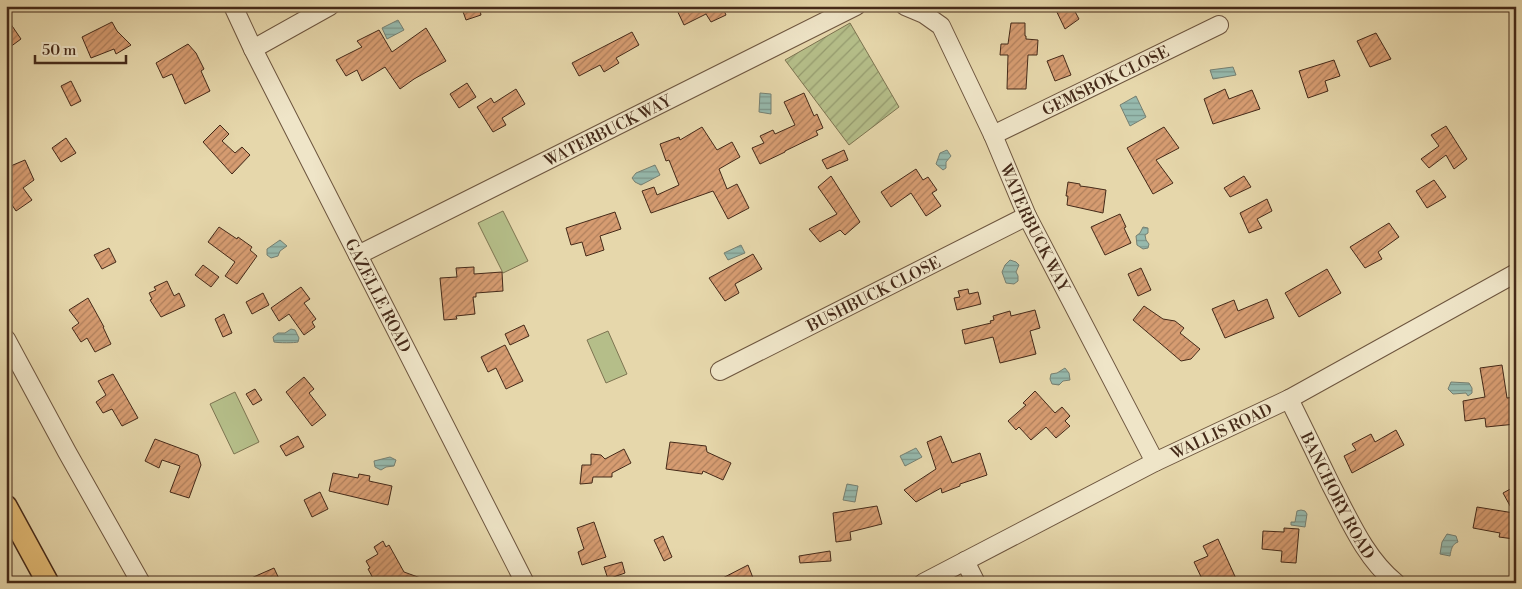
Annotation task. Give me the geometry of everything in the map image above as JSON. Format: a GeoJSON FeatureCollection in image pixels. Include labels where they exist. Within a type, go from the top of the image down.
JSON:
{"type":"FeatureCollection","features":[{"type":"Feature","properties":{"kind":"main road"},"geometry":{"type":"LineString","coordinates":[[6,506],[48,583]]}},
{"type":"Feature","properties":{"kind":"street","name":"GAZELLE ROAD"},"geometry":{"type":"LineString","coordinates":[[233,6],[253,49],[525,583]]}},
{"type":"Feature","properties":{"kind":"street"},"geometry":{"type":"LineString","coordinates":[[253,49],[330,6]]}},
{"type":"Feature","properties":{"kind":"street","name":"WATERBUCK WAY"},"geometry":{"type":"LineString","coordinates":[[358,255],[856,6]]}},
{"type":"Feature","properties":{"kind":"street","name":"WATERBUCK WAY"},"geometry":{"type":"LineString","coordinates":[[905,6],[924,14],[941,26],[993,136],[1027,216],[1155,462]]}},
{"type":"Feature","properties":{"kind":"street","name":"GEMSBOK CLOSE"},"geometry":{"type":"LineString","coordinates":[[993,136],[1219,25]]}},
{"type":"Feature","properties":{"kind":"street","name":"BUSHBUCK CLOSE"},"geometry":{"type":"LineString","coordinates":[[720,371],[1027,216]]}},
{"type":"Feature","properties":{"kind":"street","name":"WALLIS ROAD"},"geometry":{"type":"LineString","coordinates":[[923,583],[1155,462],[1289,399],[1516,273]]}},
{"type":"Feature","properties":{"kind":"street"},"geometry":{"type":"LineString","coordinates":[[6,339],[141,583]]}},
{"type":"Feature","properties":{"kind":"street","name":"BANCHORY ROAD"},"geometry":{"type":"LineString","coordinates":[[1289,399],[1357,535],[1371,558],[1396,583]]}},
{"type":"Feature","properties":{"kind":"street"},"geometry":{"type":"LineString","coordinates":[[965,561],[976,583]]}},
{"type":"Feature","properties":{"kind":"green space"},"geometry":{"type":"Polygon","coordinates":[[[850,23],[899,107],[849,145],[785,60],[850,23]]]}},
{"type":"Feature","properties":{"kind":"green space"},"geometry":{"type":"Polygon","coordinates":[[[503,211],[528,261],[503,273],[478,223],[503,211]]]}},
{"type":"Feature","properties":{"kind":"green space"},"geometry":{"type":"Polygon","coordinates":[[[608,331],[627,374],[606,383],[587,340],[608,331]]]}},
{"type":"Feature","properties":{"kind":"green space"},"geometry":{"type":"Polygon","coordinates":[[[235,392],[259,442],[234,454],[210,404],[235,392]]]}},
{"type":"Feature","properties":{"kind":"water"},"geometry":{"type":"Polygon","coordinates":[[[398,20],[404,30],[387,39],[382,28],[398,20]]]}},
{"type":"Feature","properties":{"kind":"water"},"geometry":{"type":"Polygon","coordinates":[[[1233,67],[1236,75],[1213,79],[1210,70],[1233,67]]]}},
{"type":"Feature","properties":{"kind":"water"},"geometry":{"type":"Polygon","coordinates":[[[760,93],[771,94],[771,114],[759,112],[760,93]]]}},
{"type":"Feature","properties":{"kind":"water"},"geometry":{"type":"Polygon","coordinates":[[[1136,96],[1146,117],[1130,126],[1120,105],[1136,96]]]}},
{"type":"Feature","properties":{"kind":"water"},"geometry":{"type":"Polygon","coordinates":[[[947,150],[951,156],[946,162],[946,168],[943,170],[936,164],[940,153],[947,150]]]}},
{"type":"Feature","properties":{"kind":"water"},"geometry":{"type":"Polygon","coordinates":[[[655,165],[660,175],[641,185],[632,178],[636,173],[655,165]]]}},
{"type":"Feature","properties":{"kind":"water"},"geometry":{"type":"Polygon","coordinates":[[[1143,227],[1148,228],[1148,233],[1145,235],[1149,244],[1148,248],[1143,249],[1137,245],[1136,236],[1143,227]]]}},
{"type":"Feature","properties":{"kind":"water"},"geometry":{"type":"Polygon","coordinates":[[[280,240],[287,246],[280,251],[278,256],[271,258],[267,255],[267,249],[280,240]]]}},
{"type":"Feature","properties":{"kind":"water"},"geometry":{"type":"Polygon","coordinates":[[[741,245],[745,253],[728,260],[724,253],[741,245]]]}},
{"type":"Feature","properties":{"kind":"water"},"geometry":{"type":"Polygon","coordinates":[[[1010,260],[1019,265],[1016,272],[1018,281],[1014,284],[1006,283],[1002,272],[1010,260]]]}},
{"type":"Feature","properties":{"kind":"water"},"geometry":{"type":"Polygon","coordinates":[[[291,329],[295,330],[299,338],[298,342],[274,342],[273,337],[278,333],[285,333],[291,329]]]}},
{"type":"Feature","properties":{"kind":"water"},"geometry":{"type":"Polygon","coordinates":[[[1065,368],[1069,373],[1070,380],[1063,381],[1059,385],[1052,384],[1051,374],[1065,368]]]}},
{"type":"Feature","properties":{"kind":"water"},"geometry":{"type":"Polygon","coordinates":[[[1451,382],[1469,383],[1472,393],[1468,396],[1466,393],[1453,394],[1448,389],[1451,382]]]}},
{"type":"Feature","properties":{"kind":"water"},"geometry":{"type":"Polygon","coordinates":[[[916,448],[922,457],[905,466],[900,456],[916,448]]]}},
{"type":"Feature","properties":{"kind":"water"},"geometry":{"type":"Polygon","coordinates":[[[390,457],[396,460],[394,466],[381,470],[375,467],[374,461],[390,457]]]}},
{"type":"Feature","properties":{"kind":"water"},"geometry":{"type":"Polygon","coordinates":[[[847,484],[858,486],[855,502],[843,500],[847,484]]]}},
{"type":"Feature","properties":{"kind":"water"},"geometry":{"type":"Polygon","coordinates":[[[1301,510],[1307,514],[1305,527],[1291,525],[1291,522],[1295,522],[1297,511],[1301,510]]]}},
{"type":"Feature","properties":{"kind":"water"},"geometry":{"type":"Polygon","coordinates":[[[1447,534],[1456,536],[1458,542],[1451,549],[1450,556],[1440,554],[1442,542],[1447,534]]]}},
{"type":"Feature","properties":{"kind":"building"},"geometry":{"type":"Polygon","coordinates":[[[461,6],[479,6],[481,15],[466,20],[461,6]]]}},
{"type":"Feature","properties":{"kind":"building"},"geometry":{"type":"Polygon","coordinates":[[[675,6],[722,6],[726,15],[711,22],[706,14],[684,25],[675,6]]]}},
{"type":"Feature","properties":{"kind":"building"},"geometry":{"type":"Polygon","coordinates":[[[1054,6],[1072,6],[1079,19],[1065,29],[1054,6]]]}},
{"type":"Feature","properties":{"kind":"building"},"geometry":{"type":"Polygon","coordinates":[[[6,17],[21,39],[6,50],[6,17]]]}},
{"type":"Feature","properties":{"kind":"building"},"geometry":{"type":"Polygon","coordinates":[[[112,22],[117,31],[131,45],[116,54],[114,49],[91,58],[82,37],[112,22]]]}},
{"type":"Feature","properties":{"kind":"building"},"geometry":{"type":"Polygon","coordinates":[[[1011,23],[1025,23],[1026,39],[1038,40],[1037,55],[1028,55],[1026,89],[1007,89],[1008,55],[1000,55],[1001,44],[1008,44],[1011,23]]]}},
{"type":"Feature","properties":{"kind":"building"},"geometry":{"type":"Polygon","coordinates":[[[426,28],[446,61],[400,89],[385,67],[362,81],[357,70],[346,76],[336,60],[362,47],[357,41],[379,30],[392,52],[426,28]]]}},
{"type":"Feature","properties":{"kind":"building"},"geometry":{"type":"Polygon","coordinates":[[[632,32],[639,45],[616,58],[619,63],[604,72],[600,65],[579,76],[572,63],[632,32]]]}},
{"type":"Feature","properties":{"kind":"building"},"geometry":{"type":"Polygon","coordinates":[[[1376,33],[1391,59],[1370,67],[1357,41],[1376,33]]]}},
{"type":"Feature","properties":{"kind":"building"},"geometry":{"type":"Polygon","coordinates":[[[188,44],[196,53],[204,69],[201,71],[210,91],[185,104],[172,74],[163,78],[156,63],[188,44]]]}},
{"type":"Feature","properties":{"kind":"building"},"geometry":{"type":"Polygon","coordinates":[[[1063,55],[1071,75],[1055,81],[1047,61],[1063,55]]]}},
{"type":"Feature","properties":{"kind":"building"},"geometry":{"type":"Polygon","coordinates":[[[1334,60],[1340,76],[1325,81],[1328,91],[1308,98],[1299,71],[1334,60]]]}},
{"type":"Feature","properties":{"kind":"building"},"geometry":{"type":"Polygon","coordinates":[[[71,81],[81,101],[71,106],[61,86],[71,81]]]}},
{"type":"Feature","properties":{"kind":"building"},"geometry":{"type":"Polygon","coordinates":[[[467,83],[476,97],[459,108],[450,94],[467,83]]]}},
{"type":"Feature","properties":{"kind":"building"},"geometry":{"type":"Polygon","coordinates":[[[516,89],[525,104],[502,118],[506,125],[493,132],[477,107],[491,98],[494,103],[516,89]]]}},
{"type":"Feature","properties":{"kind":"building"},"geometry":{"type":"Polygon","coordinates":[[[1225,89],[1229,99],[1252,90],[1260,109],[1213,124],[1204,99],[1225,89]]]}},
{"type":"Feature","properties":{"kind":"building"},"geometry":{"type":"Polygon","coordinates":[[[804,93],[814,116],[817,114],[823,128],[816,131],[818,135],[760,164],[752,148],[764,143],[760,136],[773,130],[775,134],[795,125],[784,102],[804,93]]]}},
{"type":"Feature","properties":{"kind":"building"},"geometry":{"type":"Polygon","coordinates":[[[220,125],[229,134],[222,141],[235,153],[242,147],[250,155],[232,174],[203,142],[220,125]]]}},
{"type":"Feature","properties":{"kind":"building"},"geometry":{"type":"Polygon","coordinates":[[[1446,126],[1467,159],[1454,169],[1446,155],[1429,168],[1421,159],[1439,146],[1431,135],[1446,126]]]}},
{"type":"Feature","properties":{"kind":"building"},"geometry":{"type":"Polygon","coordinates":[[[702,127],[717,150],[732,142],[740,157],[719,169],[727,189],[737,184],[749,208],[728,219],[713,191],[651,213],[642,191],[654,187],[657,195],[679,185],[669,160],[666,161],[660,144],[679,137],[680,140],[702,127]]]}},
{"type":"Feature","properties":{"kind":"building"},"geometry":{"type":"Polygon","coordinates":[[[1164,127],[1179,148],[1156,160],[1173,183],[1153,194],[1127,148],[1164,127]]]}},
{"type":"Feature","properties":{"kind":"building"},"geometry":{"type":"Polygon","coordinates":[[[66,138],[76,153],[61,162],[52,148],[66,138]]]}},
{"type":"Feature","properties":{"kind":"building"},"geometry":{"type":"Polygon","coordinates":[[[844,150],[848,160],[827,169],[822,160],[844,150]]]}},
{"type":"Feature","properties":{"kind":"building"},"geometry":{"type":"Polygon","coordinates":[[[25,160],[34,180],[23,188],[32,200],[16,211],[6,196],[6,170],[25,160]]]}},
{"type":"Feature","properties":{"kind":"building"},"geometry":{"type":"Polygon","coordinates":[[[916,169],[923,180],[928,177],[937,190],[932,193],[941,206],[926,216],[911,193],[891,207],[881,192],[916,169]]]}},
{"type":"Feature","properties":{"kind":"building"},"geometry":{"type":"Polygon","coordinates":[[[831,176],[860,222],[845,235],[840,230],[820,242],[809,229],[837,214],[818,187],[831,176]]]}},
{"type":"Feature","properties":{"kind":"building"},"geometry":{"type":"Polygon","coordinates":[[[1244,176],[1251,187],[1230,197],[1224,188],[1244,176]]]}},
{"type":"Feature","properties":{"kind":"building"},"geometry":{"type":"Polygon","coordinates":[[[1434,180],[1446,197],[1427,208],[1416,191],[1434,180]]]}},
{"type":"Feature","properties":{"kind":"building"},"geometry":{"type":"Polygon","coordinates":[[[1068,182],[1106,190],[1103,213],[1067,205],[1068,182]]]}},
{"type":"Feature","properties":{"kind":"building"},"geometry":{"type":"Polygon","coordinates":[[[1267,199],[1272,211],[1257,219],[1262,228],[1249,233],[1240,213],[1267,199]]]}},
{"type":"Feature","properties":{"kind":"building"},"geometry":{"type":"Polygon","coordinates":[[[615,212],[621,229],[600,236],[604,250],[586,256],[582,242],[571,245],[566,228],[615,212]]]}},
{"type":"Feature","properties":{"kind":"building"},"geometry":{"type":"Polygon","coordinates":[[[1120,214],[1131,243],[1105,255],[1091,227],[1120,214]]]}},
{"type":"Feature","properties":{"kind":"building"},"geometry":{"type":"Polygon","coordinates":[[[1389,223],[1399,237],[1378,252],[1382,259],[1365,268],[1350,247],[1389,223]]]}},
{"type":"Feature","properties":{"kind":"building"},"geometry":{"type":"Polygon","coordinates":[[[219,227],[252,247],[250,250],[257,256],[237,284],[225,276],[235,262],[208,242],[219,227]]]}},
{"type":"Feature","properties":{"kind":"building"},"geometry":{"type":"Polygon","coordinates":[[[109,248],[116,262],[102,269],[94,255],[109,248]]]}},
{"type":"Feature","properties":{"kind":"building"},"geometry":{"type":"Polygon","coordinates":[[[753,254],[762,269],[735,284],[739,293],[725,301],[709,278],[753,254]]]}},
{"type":"Feature","properties":{"kind":"building"},"geometry":{"type":"Polygon","coordinates":[[[203,265],[219,277],[211,287],[195,275],[203,265]]]}},
{"type":"Feature","properties":{"kind":"building"},"geometry":{"type":"Polygon","coordinates":[[[474,267],[474,274],[502,272],[503,291],[476,293],[476,297],[473,297],[475,314],[456,316],[457,319],[444,320],[440,278],[457,277],[456,268],[474,267]]]}},
{"type":"Feature","properties":{"kind":"building"},"geometry":{"type":"Polygon","coordinates":[[[1141,268],[1151,290],[1138,296],[1128,274],[1141,268]]]}},
{"type":"Feature","properties":{"kind":"building"},"geometry":{"type":"Polygon","coordinates":[[[1327,269],[1341,293],[1299,317],[1285,293],[1327,269]]]}},
{"type":"Feature","properties":{"kind":"building"},"geometry":{"type":"Polygon","coordinates":[[[167,281],[174,296],[179,293],[185,306],[161,317],[150,300],[152,299],[149,293],[156,290],[154,287],[167,281]]]}},
{"type":"Feature","properties":{"kind":"building"},"geometry":{"type":"Polygon","coordinates":[[[301,287],[310,299],[304,303],[316,319],[312,322],[315,327],[304,335],[289,314],[279,321],[271,308],[301,287]]]}},
{"type":"Feature","properties":{"kind":"building"},"geometry":{"type":"Polygon","coordinates":[[[968,289],[969,294],[978,292],[981,304],[957,310],[954,298],[960,297],[958,291],[968,289]]]}},
{"type":"Feature","properties":{"kind":"building"},"geometry":{"type":"Polygon","coordinates":[[[263,293],[269,305],[252,314],[246,302],[263,293]]]}},
{"type":"Feature","properties":{"kind":"building"},"geometry":{"type":"Polygon","coordinates":[[[88,298],[111,344],[95,352],[87,338],[81,342],[72,328],[79,323],[69,310],[88,298]]]}},
{"type":"Feature","properties":{"kind":"building"},"geometry":{"type":"Polygon","coordinates":[[[1267,299],[1274,318],[1225,338],[1212,309],[1234,300],[1238,311],[1267,299]]]}},
{"type":"Feature","properties":{"kind":"building"},"geometry":{"type":"Polygon","coordinates":[[[1144,306],[1163,319],[1175,321],[1184,328],[1180,333],[1200,349],[1191,359],[1181,361],[1133,320],[1144,306]]]}},
{"type":"Feature","properties":{"kind":"building"},"geometry":{"type":"Polygon","coordinates":[[[1035,310],[1040,328],[1030,331],[1036,354],[1000,363],[993,337],[965,344],[962,330],[991,323],[990,321],[994,320],[993,316],[1010,311],[1011,316],[1035,310]]]}},
{"type":"Feature","properties":{"kind":"building"},"geometry":{"type":"Polygon","coordinates":[[[224,314],[232,333],[223,337],[215,319],[224,314]]]}},
{"type":"Feature","properties":{"kind":"building"},"geometry":{"type":"Polygon","coordinates":[[[524,325],[529,336],[510,345],[505,334],[524,325]]]}},
{"type":"Feature","properties":{"kind":"building"},"geometry":{"type":"Polygon","coordinates":[[[505,345],[523,381],[506,389],[496,368],[488,372],[481,357],[505,345]]]}},
{"type":"Feature","properties":{"kind":"building"},"geometry":{"type":"Polygon","coordinates":[[[1502,365],[1507,398],[1516,397],[1516,424],[1486,427],[1485,418],[1465,421],[1463,401],[1485,397],[1480,368],[1502,365]]]}},
{"type":"Feature","properties":{"kind":"building"},"geometry":{"type":"Polygon","coordinates":[[[113,374],[138,418],[122,426],[112,409],[103,413],[96,402],[106,395],[98,381],[113,374]]]}},
{"type":"Feature","properties":{"kind":"building"},"geometry":{"type":"Polygon","coordinates":[[[304,377],[314,389],[309,393],[326,415],[312,426],[286,392],[304,377]]]}},
{"type":"Feature","properties":{"kind":"building"},"geometry":{"type":"Polygon","coordinates":[[[255,389],[262,400],[253,405],[246,394],[255,389]]]}},
{"type":"Feature","properties":{"kind":"building"},"geometry":{"type":"Polygon","coordinates":[[[1035,391],[1055,413],[1062,407],[1070,416],[1065,421],[1070,426],[1056,438],[1046,427],[1031,440],[1019,427],[1016,430],[1008,421],[1026,405],[1023,403],[1035,391]]]}},
{"type":"Feature","properties":{"kind":"building"},"geometry":{"type":"Polygon","coordinates":[[[1396,430],[1404,445],[1352,473],[1344,456],[1356,450],[1352,444],[1371,434],[1375,442],[1396,430]]]}},
{"type":"Feature","properties":{"kind":"building"},"geometry":{"type":"Polygon","coordinates":[[[298,436],[304,447],[286,456],[280,446],[298,436]]]}},
{"type":"Feature","properties":{"kind":"building"},"geometry":{"type":"Polygon","coordinates":[[[941,436],[952,463],[980,453],[987,475],[960,484],[960,486],[942,493],[941,488],[916,502],[904,490],[936,469],[927,442],[941,436]]]}},
{"type":"Feature","properties":{"kind":"building"},"geometry":{"type":"Polygon","coordinates":[[[155,439],[198,455],[201,465],[189,498],[170,492],[180,466],[162,460],[159,468],[145,461],[155,439]]]}},
{"type":"Feature","properties":{"kind":"building"},"geometry":{"type":"Polygon","coordinates":[[[670,442],[706,446],[707,452],[731,463],[723,480],[703,471],[702,474],[666,469],[670,442]]]}},
{"type":"Feature","properties":{"kind":"building"},"geometry":{"type":"Polygon","coordinates":[[[624,449],[631,463],[612,473],[612,477],[593,477],[592,483],[580,484],[582,465],[591,465],[591,454],[601,455],[605,459],[624,449]]]}},
{"type":"Feature","properties":{"kind":"building"},"geometry":{"type":"Polygon","coordinates":[[[333,473],[358,478],[359,474],[370,476],[369,481],[392,486],[388,505],[329,491],[333,473]]]}},
{"type":"Feature","properties":{"kind":"building"},"geometry":{"type":"Polygon","coordinates":[[[1516,486],[1516,526],[1514,539],[1499,537],[1500,533],[1473,528],[1477,507],[1514,513],[1503,493],[1516,486]]]}},
{"type":"Feature","properties":{"kind":"building"},"geometry":{"type":"Polygon","coordinates":[[[320,492],[328,509],[312,517],[304,500],[320,492]]]}},
{"type":"Feature","properties":{"kind":"building"},"geometry":{"type":"Polygon","coordinates":[[[877,506],[882,524],[850,532],[851,540],[836,542],[833,513],[877,506]]]}},
{"type":"Feature","properties":{"kind":"building"},"geometry":{"type":"Polygon","coordinates":[[[594,522],[606,557],[582,565],[578,552],[584,549],[577,528],[594,522]]]}},
{"type":"Feature","properties":{"kind":"building"},"geometry":{"type":"Polygon","coordinates":[[[1284,528],[1299,529],[1296,563],[1281,562],[1282,551],[1262,549],[1263,531],[1284,532],[1284,528]]]}},
{"type":"Feature","properties":{"kind":"building"},"geometry":{"type":"Polygon","coordinates":[[[663,536],[672,557],[664,561],[654,540],[663,536]]]}},
{"type":"Feature","properties":{"kind":"building"},"geometry":{"type":"Polygon","coordinates":[[[1218,539],[1238,583],[1204,583],[1194,562],[1208,556],[1203,546],[1218,539]]]}},
{"type":"Feature","properties":{"kind":"building"},"geometry":{"type":"Polygon","coordinates":[[[383,541],[386,547],[389,545],[404,572],[429,581],[429,583],[384,583],[374,580],[366,561],[378,554],[374,547],[383,541]]]}},
{"type":"Feature","properties":{"kind":"building"},"geometry":{"type":"Polygon","coordinates":[[[830,551],[831,561],[800,563],[799,556],[830,551]]]}},
{"type":"Feature","properties":{"kind":"building"},"geometry":{"type":"Polygon","coordinates":[[[622,562],[625,573],[608,579],[604,567],[622,562]]]}},
{"type":"Feature","properties":{"kind":"building"},"geometry":{"type":"Polygon","coordinates":[[[748,565],[755,583],[713,583],[748,565]]]}},
{"type":"Feature","properties":{"kind":"building"},"geometry":{"type":"Polygon","coordinates":[[[274,568],[281,583],[240,583],[274,568]]]}}]}
